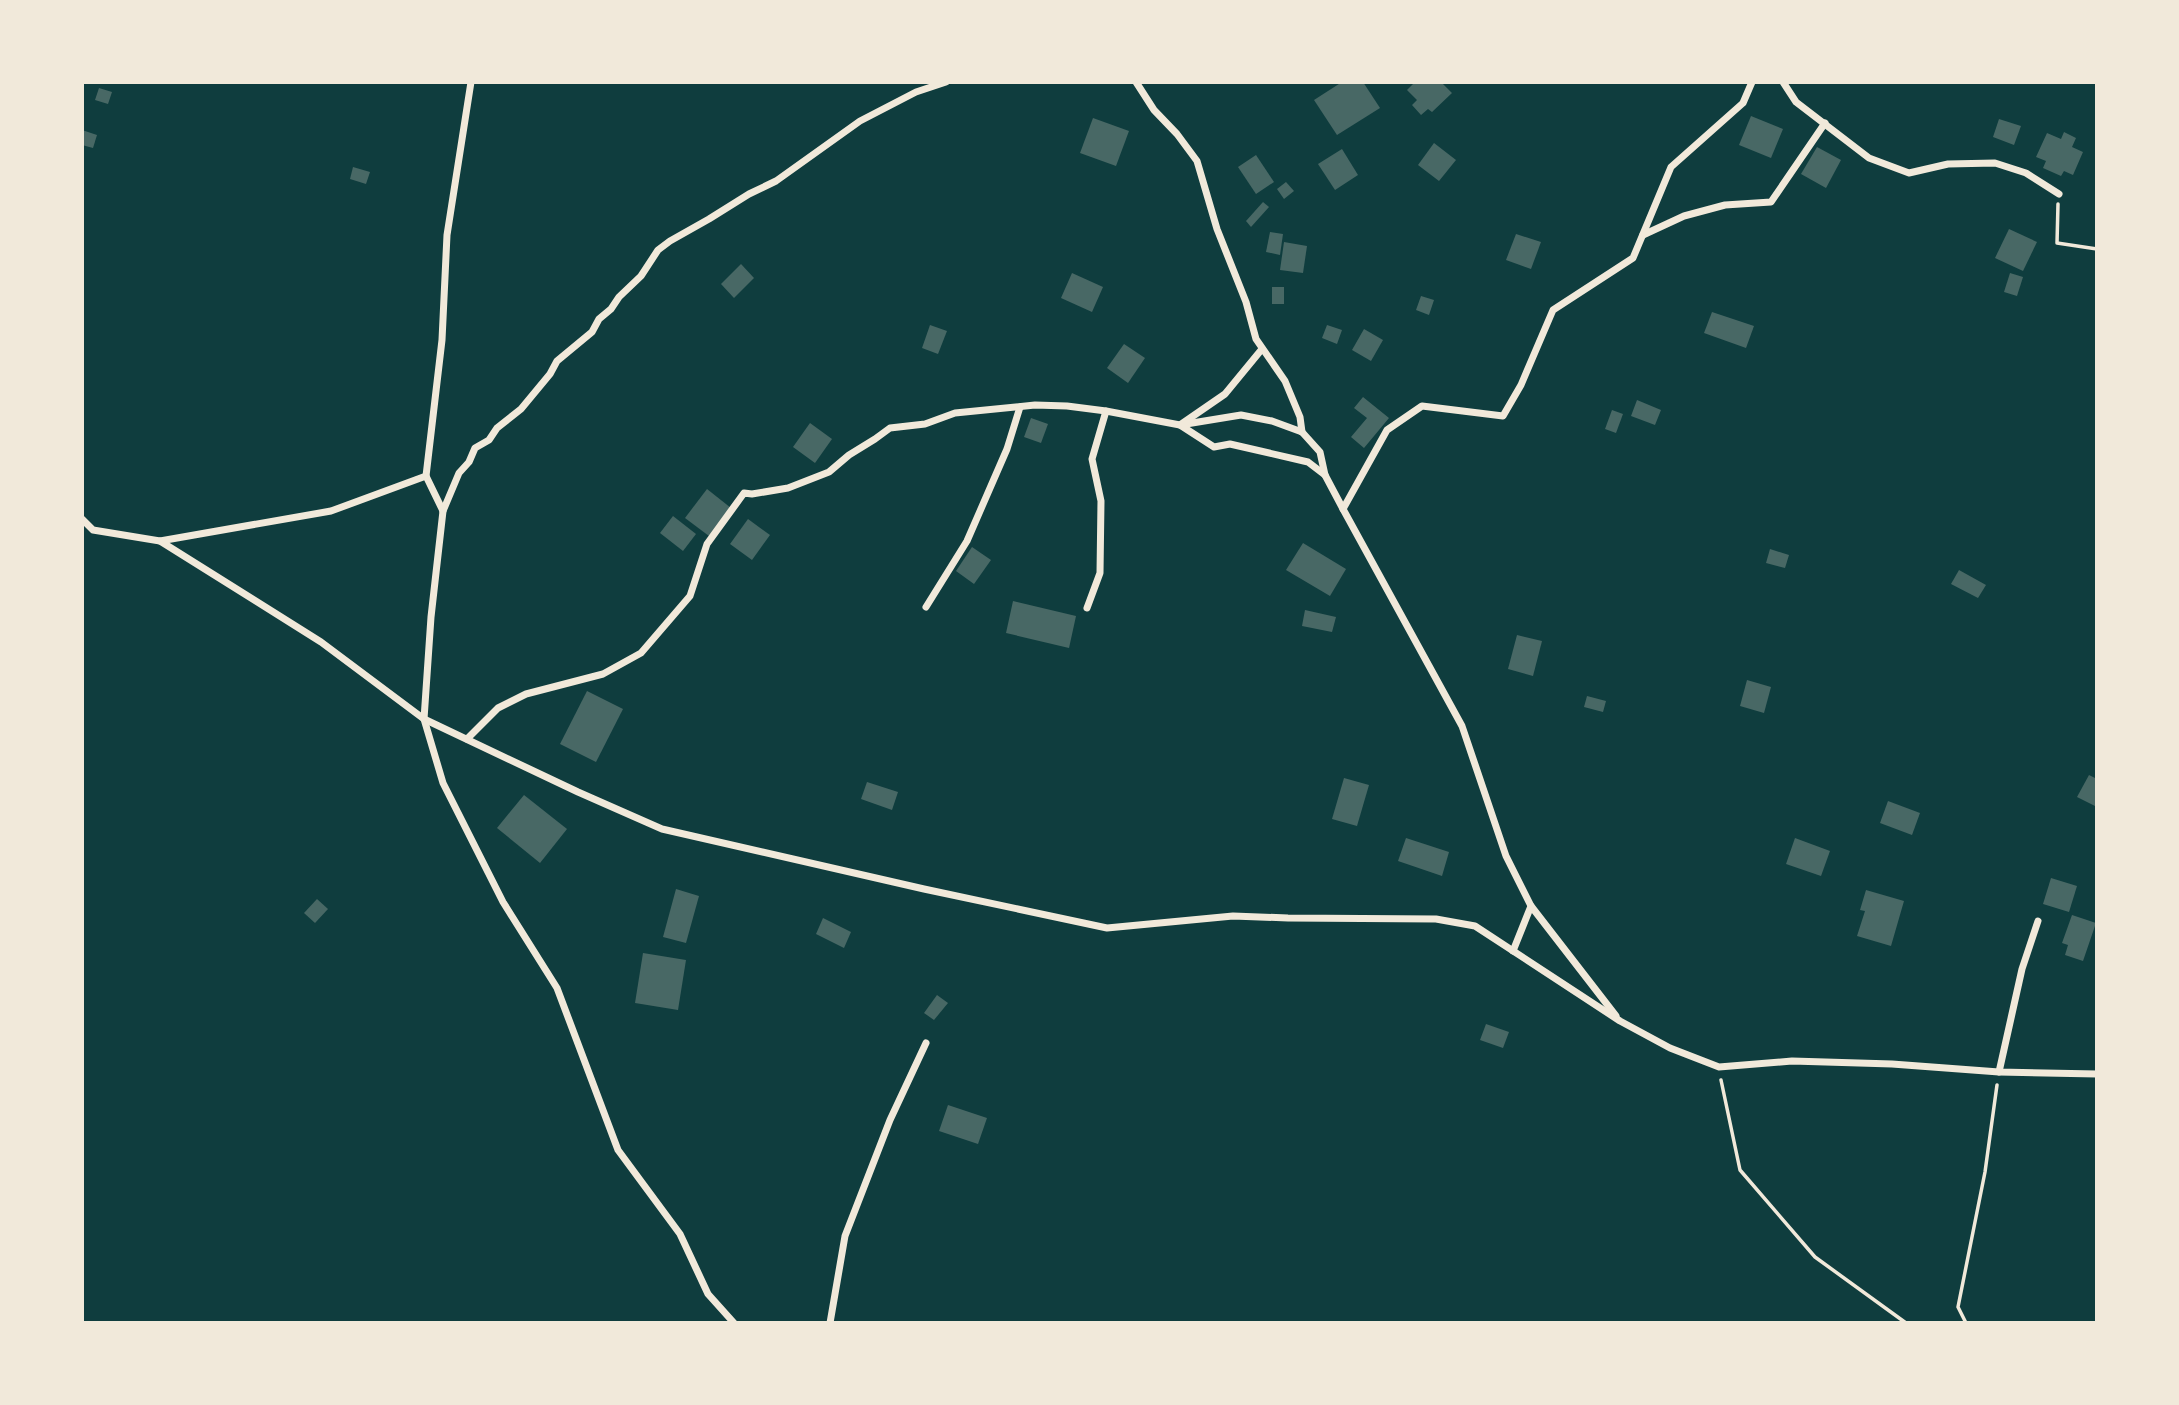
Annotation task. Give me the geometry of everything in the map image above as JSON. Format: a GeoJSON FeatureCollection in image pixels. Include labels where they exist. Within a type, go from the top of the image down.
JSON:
{"type":"FeatureCollection","features":[{"type":"Feature","properties":{"kind":"street"},"geometry":{"type":"LineString","coordinates":[[443,511],[426,476],[442,340],[447,235],[471,82]]}},
{"type":"Feature","properties":{"kind":"street"},"geometry":{"type":"LineString","coordinates":[[734,1323],[708,1294],[680,1234],[618,1150],[556,988],[503,902],[443,783],[424,719],[431,617],[443,511],[458,473],[469,462],[475,448],[489,440],[497,428],[521,409],[550,374],[557,361],[592,332],[599,319],[641,276],[658,250],[748,194],[776,181],[860,121],[916,92],[946,82]]}},
{"type":"Feature","properties":{"kind":"street"},"geometry":{"type":"LineString","coordinates":[[1136,82],[1154,110],[1177,134],[1197,161],[1217,229],[1246,302],[1256,339],[1285,381],[1300,417],[1302,432]]}},
{"type":"Feature","properties":{"kind":"street"},"geometry":{"type":"LineString","coordinates":[[1343,509],[1387,430],[1422,406],[1503,416],[1521,385],[1553,310],[1633,258],[1671,167],[1743,103],[1752,82]]}},
{"type":"Feature","properties":{"kind":"street"},"geometry":{"type":"LineString","coordinates":[[1783,82],[1796,103],[1869,158],[1909,173],[1948,164],[1995,163],[2026,173],[2059,194]]}},
{"type":"Feature","properties":{"kind":"street"},"geometry":{"type":"LineString","coordinates":[[1642,235],[1684,216],[1726,205],[1771,202],[1825,123]]}},
{"type":"Feature","properties":{"kind":"street"},"geometry":{"type":"LineString","coordinates":[[1180,425],[1225,394],[1262,349]]}},
{"type":"Feature","properties":{"kind":"street"},"geometry":{"type":"LineString","coordinates":[[467,739],[498,708],[526,694],[603,674],[641,653],[690,596],[707,544],[744,493],[789,488],[829,472],[849,454],[890,428],[925,424],[955,413],[1068,406],[1180,425],[1241,415],[1272,421],[1302,432],[1320,452],[1325,475],[1462,726],[1506,856],[1531,906],[1620,1021]]}},
{"type":"Feature","properties":{"kind":"street"},"geometry":{"type":"LineString","coordinates":[[926,607],[967,541],[1007,449],[1020,407]]}},
{"type":"Feature","properties":{"kind":"street"},"geometry":{"type":"LineString","coordinates":[[1087,608],[1100,573],[1101,501],[1093,459],[1106,411]]}},
{"type":"Feature","properties":{"kind":"street"},"geometry":{"type":"LineString","coordinates":[[1180,425],[1214,447],[1230,444],[1308,461],[1325,475]]}},
{"type":"Feature","properties":{"kind":"street"},"geometry":{"type":"LineString","coordinates":[[82,519],[93,530],[160,541],[331,511],[426,476]]}},
{"type":"Feature","properties":{"kind":"street"},"geometry":{"type":"LineString","coordinates":[[160,541],[321,642],[424,719],[662,829],[923,890],[1107,928],[1233,916],[1436,919],[1475,926],[1620,1021],[1670,1048],[1719,1067],[1792,1061],[1892,1064],[1999,1072],[2097,1074]]}},
{"type":"Feature","properties":{"kind":"street"},"geometry":{"type":"LineString","coordinates":[[1513,951],[1531,906]]}},
{"type":"Feature","properties":{"kind":"street"},"geometry":{"type":"LineString","coordinates":[[1999,1072],[2022,968],[2038,921]]}},
{"type":"Feature","properties":{"kind":"street"},"geometry":{"type":"LineString","coordinates":[[830,1323],[845,1236],[890,1120],[926,1044]]}},
{"type":"Feature","properties":{"kind":"path"},"geometry":{"type":"LineString","coordinates":[[2059,194],[2057,243],[2097,249]]}},
{"type":"Feature","properties":{"kind":"path"},"geometry":{"type":"LineString","coordinates":[[1719,1067],[1740,1170],[1815,1257],[1906,1323]]}},
{"type":"Feature","properties":{"kind":"path"},"geometry":{"type":"LineString","coordinates":[[1966,1323],[1958,1307],[1985,1172],[1999,1072]]}},
{"type":"Feature","properties":{"kind":"building"},"geometry":{"type":"Polygon","coordinates":[[[1342,82],[1363,82],[1380,108],[1337,135],[1314,100],[1342,82]]]}},
{"type":"Feature","properties":{"kind":"building"},"geometry":{"type":"Polygon","coordinates":[[[1415,82],[1441,82],[1452,93],[1432,112],[1428,109],[1421,115],[1412,105],[1417,100],[1407,90],[1415,82]]]}},
{"type":"Feature","properties":{"kind":"building"},"geometry":{"type":"Polygon","coordinates":[[[99,88],[112,92],[108,104],[95,100],[99,88]]]}},
{"type":"Feature","properties":{"kind":"building"},"geometry":{"type":"Polygon","coordinates":[[[1751,116],[1783,129],[1771,158],[1739,145],[1751,116]]]}},
{"type":"Feature","properties":{"kind":"building"},"geometry":{"type":"Polygon","coordinates":[[[1093,118],[1129,131],[1116,166],[1080,153],[1093,118]]]}},
{"type":"Feature","properties":{"kind":"building"},"geometry":{"type":"Polygon","coordinates":[[[1999,119],[2021,126],[2014,145],[1993,137],[1999,119]]]}},
{"type":"Feature","properties":{"kind":"building"},"geometry":{"type":"Polygon","coordinates":[[[82,130],[97,135],[93,148],[82,145],[82,130]]]}},
{"type":"Feature","properties":{"kind":"building"},"geometry":{"type":"Polygon","coordinates":[[[2064,132],[2076,138],[2072,147],[2083,152],[2073,175],[2064,171],[2061,176],[2043,168],[2046,161],[2036,157],[2047,133],[2061,139],[2064,132]]]}},
{"type":"Feature","properties":{"kind":"building"},"geometry":{"type":"Polygon","coordinates":[[[1434,143],[1456,160],[1439,181],[1418,165],[1434,143]]]}},
{"type":"Feature","properties":{"kind":"building"},"geometry":{"type":"Polygon","coordinates":[[[1817,147],[1841,160],[1826,188],[1801,174],[1817,147]]]}},
{"type":"Feature","properties":{"kind":"building"},"geometry":{"type":"Polygon","coordinates":[[[1342,149],[1358,175],[1335,190],[1318,164],[1342,149]]]}},
{"type":"Feature","properties":{"kind":"building"},"geometry":{"type":"Polygon","coordinates":[[[1256,155],[1274,182],[1256,194],[1238,167],[1256,155]]]}},
{"type":"Feature","properties":{"kind":"building"},"geometry":{"type":"Polygon","coordinates":[[[353,167],[370,172],[366,184],[350,179],[353,167]]]}},
{"type":"Feature","properties":{"kind":"building"},"geometry":{"type":"Polygon","coordinates":[[[1286,182],[1294,191],[1284,199],[1277,189],[1286,182]]]}},
{"type":"Feature","properties":{"kind":"building"},"geometry":{"type":"Polygon","coordinates":[[[1263,202],[1269,207],[1251,227],[1246,221],[1263,202]]]}},
{"type":"Feature","properties":{"kind":"building"},"geometry":{"type":"Polygon","coordinates":[[[2009,229],[2037,242],[2023,271],[1995,258],[2009,229]]]}},
{"type":"Feature","properties":{"kind":"building"},"geometry":{"type":"Polygon","coordinates":[[[1270,232],[1283,234],[1280,255],[1266,252],[1270,232]]]}},
{"type":"Feature","properties":{"kind":"building"},"geometry":{"type":"Polygon","coordinates":[[[1516,234],[1541,242],[1531,269],[1506,260],[1516,234]]]}},
{"type":"Feature","properties":{"kind":"building"},"geometry":{"type":"Polygon","coordinates":[[[1284,242],[1307,246],[1303,273],[1280,270],[1284,242]]]}},
{"type":"Feature","properties":{"kind":"building"},"geometry":{"type":"Polygon","coordinates":[[[741,264],[754,278],[734,298],[721,284],[741,264]]]}},
{"type":"Feature","properties":{"kind":"building"},"geometry":{"type":"Polygon","coordinates":[[[1072,273],[1103,287],[1092,312],[1061,298],[1072,273]]]}},
{"type":"Feature","properties":{"kind":"building"},"geometry":{"type":"Polygon","coordinates":[[[2010,273],[2023,277],[2017,296],[2004,292],[2010,273]]]}},
{"type":"Feature","properties":{"kind":"building"},"geometry":{"type":"Polygon","coordinates":[[[1272,287],[1284,287],[1284,304],[1272,304],[1272,287]]]}},
{"type":"Feature","properties":{"kind":"building"},"geometry":{"type":"Polygon","coordinates":[[[1421,296],[1434,300],[1429,315],[1416,310],[1421,296]]]}},
{"type":"Feature","properties":{"kind":"building"},"geometry":{"type":"Polygon","coordinates":[[[1712,312],[1754,326],[1746,348],[1704,333],[1712,312]]]}},
{"type":"Feature","properties":{"kind":"building"},"geometry":{"type":"Polygon","coordinates":[[[930,325],[947,331],[938,354],[922,348],[930,325]]]}},
{"type":"Feature","properties":{"kind":"building"},"geometry":{"type":"Polygon","coordinates":[[[1327,325],[1342,330],[1337,344],[1322,338],[1327,325]]]}},
{"type":"Feature","properties":{"kind":"building"},"geometry":{"type":"Polygon","coordinates":[[[1364,329],[1383,340],[1371,361],[1352,350],[1364,329]]]}},
{"type":"Feature","properties":{"kind":"building"},"geometry":{"type":"Polygon","coordinates":[[[1124,344],[1145,358],[1128,383],[1107,368],[1124,344]]]}},
{"type":"Feature","properties":{"kind":"building"},"geometry":{"type":"Polygon","coordinates":[[[1363,397],[1389,418],[1364,448],[1351,437],[1367,418],[1354,408],[1363,397]]]}},
{"type":"Feature","properties":{"kind":"building"},"geometry":{"type":"Polygon","coordinates":[[[1637,400],[1661,410],[1655,425],[1631,416],[1637,400]]]}},
{"type":"Feature","properties":{"kind":"building"},"geometry":{"type":"Polygon","coordinates":[[[1612,410],[1623,414],[1616,433],[1605,429],[1612,410]]]}},
{"type":"Feature","properties":{"kind":"building"},"geometry":{"type":"Polygon","coordinates":[[[1031,418],[1048,424],[1041,443],[1024,437],[1031,418]]]}},
{"type":"Feature","properties":{"kind":"building"},"geometry":{"type":"Polygon","coordinates":[[[810,423],[832,439],[815,463],[793,447],[810,423]]]}},
{"type":"Feature","properties":{"kind":"building"},"geometry":{"type":"Polygon","coordinates":[[[707,489],[731,508],[709,536],[685,518],[707,489]]]}},
{"type":"Feature","properties":{"kind":"building"},"geometry":{"type":"Polygon","coordinates":[[[673,516],[696,534],[683,551],[660,533],[673,516]]]}},
{"type":"Feature","properties":{"kind":"building"},"geometry":{"type":"Polygon","coordinates":[[[748,519],[770,535],[752,560],[730,544],[748,519]]]}},
{"type":"Feature","properties":{"kind":"building"},"geometry":{"type":"Polygon","coordinates":[[[1303,543],[1346,569],[1330,596],[1286,570],[1303,543]]]}},
{"type":"Feature","properties":{"kind":"building"},"geometry":{"type":"Polygon","coordinates":[[[972,547],[991,560],[974,584],[956,571],[972,547]]]}},
{"type":"Feature","properties":{"kind":"building"},"geometry":{"type":"Polygon","coordinates":[[[1770,549],[1789,555],[1785,568],[1766,563],[1770,549]]]}},
{"type":"Feature","properties":{"kind":"building"},"geometry":{"type":"Polygon","coordinates":[[[1959,570],[1986,585],[1978,598],[1951,584],[1959,570]]]}},
{"type":"Feature","properties":{"kind":"building"},"geometry":{"type":"Polygon","coordinates":[[[1013,601],[1076,616],[1069,648],[1006,633],[1013,601]]]}},
{"type":"Feature","properties":{"kind":"building"},"geometry":{"type":"Polygon","coordinates":[[[1305,610],[1336,617],[1332,632],[1302,626],[1305,610]]]}},
{"type":"Feature","properties":{"kind":"building"},"geometry":{"type":"Polygon","coordinates":[[[1517,635],[1542,641],[1533,676],[1508,669],[1517,635]]]}},
{"type":"Feature","properties":{"kind":"building"},"geometry":{"type":"Polygon","coordinates":[[[1747,680],[1771,687],[1764,713],[1740,706],[1747,680]]]}},
{"type":"Feature","properties":{"kind":"building"},"geometry":{"type":"Polygon","coordinates":[[[587,691],[623,709],[596,762],[560,744],[587,691]]]}},
{"type":"Feature","properties":{"kind":"building"},"geometry":{"type":"Polygon","coordinates":[[[1587,696],[1606,701],[1603,712],[1584,707],[1587,696]]]}},
{"type":"Feature","properties":{"kind":"building"},"geometry":{"type":"Polygon","coordinates":[[[2089,775],[2097,779],[2097,807],[2077,797],[2089,775]]]}},
{"type":"Feature","properties":{"kind":"building"},"geometry":{"type":"Polygon","coordinates":[[[1344,778],[1369,785],[1357,826],[1332,819],[1344,778]]]}},
{"type":"Feature","properties":{"kind":"building"},"geometry":{"type":"Polygon","coordinates":[[[867,782],[898,792],[892,810],[861,799],[867,782]]]}},
{"type":"Feature","properties":{"kind":"building"},"geometry":{"type":"Polygon","coordinates":[[[524,795],[567,829],[540,863],[497,828],[524,795]]]}},
{"type":"Feature","properties":{"kind":"building"},"geometry":{"type":"Polygon","coordinates":[[[1888,801],[1920,813],[1912,835],[1880,823],[1888,801]]]}},
{"type":"Feature","properties":{"kind":"building"},"geometry":{"type":"Polygon","coordinates":[[[1406,838],[1449,852],[1442,876],[1398,861],[1406,838]]]}},
{"type":"Feature","properties":{"kind":"building"},"geometry":{"type":"Polygon","coordinates":[[[1795,838],[1830,851],[1821,876],[1786,864],[1795,838]]]}},
{"type":"Feature","properties":{"kind":"building"},"geometry":{"type":"Polygon","coordinates":[[[2051,878],[2077,886],[2069,912],[2043,904],[2051,878]]]}},
{"type":"Feature","properties":{"kind":"building"},"geometry":{"type":"Polygon","coordinates":[[[676,889],[699,896],[686,943],[663,937],[676,889]]]}},
{"type":"Feature","properties":{"kind":"building"},"geometry":{"type":"Polygon","coordinates":[[[1866,890],[1904,901],[1891,946],[1857,936],[1865,911],[1860,910],[1866,890]]]}},
{"type":"Feature","properties":{"kind":"building"},"geometry":{"type":"Polygon","coordinates":[[[317,899],[328,909],[315,923],[304,913],[317,899]]]}},
{"type":"Feature","properties":{"kind":"building"},"geometry":{"type":"Polygon","coordinates":[[[2072,915],[2096,923],[2083,961],[2065,955],[2068,945],[2062,943],[2072,915]]]}},
{"type":"Feature","properties":{"kind":"building"},"geometry":{"type":"Polygon","coordinates":[[[823,918],[851,932],[844,948],[816,934],[823,918]]]}},
{"type":"Feature","properties":{"kind":"building"},"geometry":{"type":"Polygon","coordinates":[[[643,953],[686,960],[678,1010],[635,1003],[643,953]]]}},
{"type":"Feature","properties":{"kind":"building"},"geometry":{"type":"Polygon","coordinates":[[[937,995],[948,1003],[934,1020],[924,1013],[937,995]]]}},
{"type":"Feature","properties":{"kind":"building"},"geometry":{"type":"Polygon","coordinates":[[[1486,1024],[1509,1032],[1503,1048],[1480,1040],[1486,1024]]]}},
{"type":"Feature","properties":{"kind":"building"},"geometry":{"type":"Polygon","coordinates":[[[948,1105],[987,1118],[978,1144],[939,1131],[948,1105]]]}}]}
